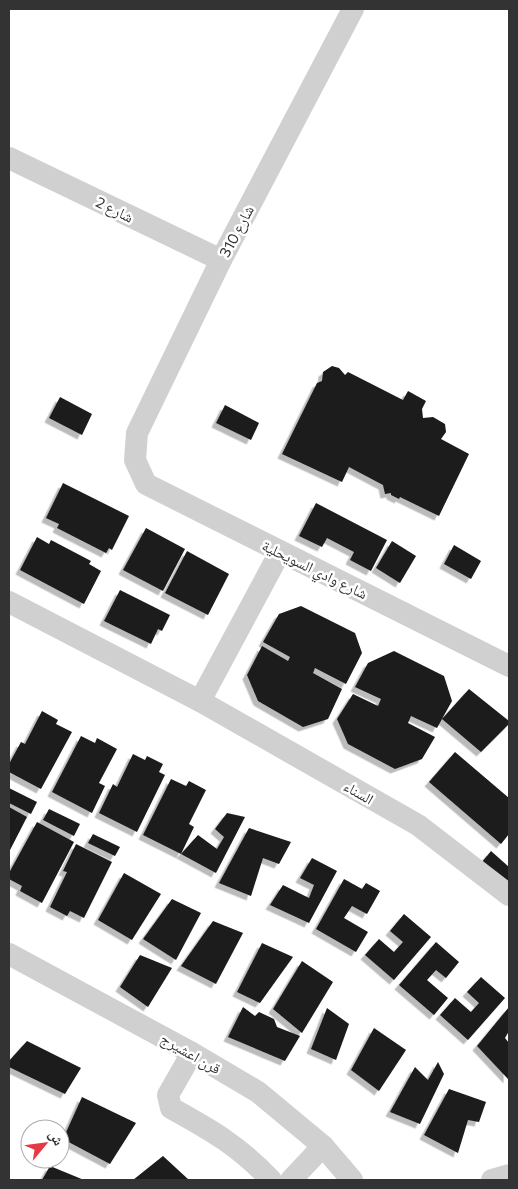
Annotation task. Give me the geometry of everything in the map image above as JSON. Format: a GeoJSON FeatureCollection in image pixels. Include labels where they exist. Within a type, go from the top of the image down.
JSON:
{"type":"FeatureCollection","features":[{"type":"Feature","properties":{"kind":"street","name":"شارع 310"},"geometry":{"type":"LineString","coordinates":[[135,460],[137,433],[221,260],[353,9]]}},
{"type":"Feature","properties":{"kind":"street","name":"شارع 2"},"geometry":{"type":"LineString","coordinates":[[9,158],[221,260]]}},
{"type":"Feature","properties":{"kind":"street","name":"شارع وادي السويحلية"},"geometry":{"type":"LineString","coordinates":[[135,460],[146,484],[509,666]]}},
{"type":"Feature","properties":{"kind":"street"},"geometry":{"type":"LineString","coordinates":[[200,701],[280,552]]}},
{"type":"Feature","properties":{"kind":"street","name":"السناء"},"geometry":{"type":"LineString","coordinates":[[9,602],[200,701],[418,826],[509,895]]}},
{"type":"Feature","properties":{"kind":"street","name":"قرن اعشيرج"},"geometry":{"type":"LineString","coordinates":[[9,954],[192,1052],[258,1092],[323,1146],[352,1180]]}},
{"type":"Feature","properties":{"kind":"street"},"geometry":{"type":"LineString","coordinates":[[192,1052],[168,1095],[171,1108],[223,1137],[250,1158],[271,1180]]}},
{"type":"Feature","properties":{"kind":"street"},"geometry":{"type":"LineString","coordinates":[[291,1180],[323,1146]]}},
{"type":"Feature","properties":{"kind":"street"},"geometry":{"type":"LineString","coordinates":[[492,1180],[509,1175]]}},
{"type":"Feature","properties":{"kind":"building"},"geometry":{"type":"Polygon","coordinates":[[[332,366],[339,368],[345,375],[348,372],[403,400],[408,391],[426,401],[422,409],[423,418],[433,417],[445,424],[446,432],[441,439],[469,454],[439,516],[400,497],[399,499],[391,495],[391,493],[385,494],[383,485],[349,467],[342,482],[282,454],[317,383],[322,381],[323,372],[332,366]]]}},
{"type":"Feature","properties":{"kind":"building"},"geometry":{"type":"Polygon","coordinates":[[[60,397],[92,414],[82,435],[49,418],[60,397]]]}},
{"type":"Feature","properties":{"kind":"building"},"geometry":{"type":"Polygon","coordinates":[[[225,405],[259,423],[251,440],[216,423],[225,405]]]}},
{"type":"Feature","properties":{"kind":"building"},"geometry":{"type":"Polygon","coordinates":[[[63,483],[129,516],[112,550],[109,548],[106,553],[57,528],[59,524],[46,518],[63,483]]]}},
{"type":"Feature","properties":{"kind":"building"},"geometry":{"type":"Polygon","coordinates":[[[316,503],[387,540],[371,571],[350,560],[354,552],[327,538],[322,547],[299,536],[316,503]]]}},
{"type":"Feature","properties":{"kind":"building"},"geometry":{"type":"Polygon","coordinates":[[[146,528],[185,549],[163,591],[123,570],[146,528]]]}},
{"type":"Feature","properties":{"kind":"building"},"geometry":{"type":"Polygon","coordinates":[[[37,537],[49,544],[51,540],[91,561],[89,564],[101,571],[84,604],[20,570],[37,537]]]}},
{"type":"Feature","properties":{"kind":"building"},"geometry":{"type":"Polygon","coordinates":[[[392,541],[416,556],[400,583],[376,568],[392,541]]]}},
{"type":"Feature","properties":{"kind":"building"},"geometry":{"type":"Polygon","coordinates":[[[454,545],[481,561],[471,579],[444,564],[454,545]]]}},
{"type":"Feature","properties":{"kind":"building"},"geometry":{"type":"Polygon","coordinates":[[[187,551],[229,574],[208,615],[165,593],[187,551]]]}},
{"type":"Feature","properties":{"kind":"building"},"geometry":{"type":"Polygon","coordinates":[[[120,590],[170,615],[162,631],[158,629],[151,644],[104,621],[120,590]]]}},
{"type":"Feature","properties":{"kind":"building"},"geometry":{"type":"Polygon","coordinates":[[[301,606],[355,633],[362,653],[346,684],[315,668],[313,673],[342,689],[328,719],[303,727],[258,701],[247,675],[262,646],[288,661],[290,657],[263,642],[279,614],[301,606]]]}},
{"type":"Feature","properties":{"kind":"building"},"geometry":{"type":"Polygon","coordinates":[[[394,651],[444,676],[452,701],[437,728],[411,716],[408,723],[435,737],[422,759],[395,769],[348,744],[337,719],[353,694],[378,706],[381,699],[355,687],[368,663],[394,651]]]}},
{"type":"Feature","properties":{"kind":"building"},"geometry":{"type":"Polygon","coordinates":[[[469,689],[509,721],[509,724],[481,752],[442,719],[469,689]]]}},
{"type":"Feature","properties":{"kind":"building"},"geometry":{"type":"Polygon","coordinates":[[[42,711],[58,720],[56,724],[72,732],[41,789],[9,772],[9,764],[21,742],[25,744],[42,711]]]}},
{"type":"Feature","properties":{"kind":"building"},"geometry":{"type":"Polygon","coordinates":[[[81,736],[95,743],[97,738],[117,749],[99,783],[105,786],[92,813],[52,792],[81,736]]]}},
{"type":"Feature","properties":{"kind":"building"},"geometry":{"type":"Polygon","coordinates":[[[455,752],[509,798],[509,834],[501,844],[429,782],[455,752]]]}},
{"type":"Feature","properties":{"kind":"building"},"geometry":{"type":"Polygon","coordinates":[[[133,754],[145,760],[147,756],[163,764],[159,772],[165,775],[137,832],[99,813],[113,784],[117,787],[133,754]]]}},
{"type":"Feature","properties":{"kind":"building"},"geometry":{"type":"Polygon","coordinates":[[[171,779],[186,786],[189,781],[206,790],[189,824],[194,827],[181,854],[143,835],[171,779]]]}},
{"type":"Feature","properties":{"kind":"building"},"geometry":{"type":"Polygon","coordinates":[[[9,788],[37,802],[31,814],[9,803],[9,788]]]}},
{"type":"Feature","properties":{"kind":"building"},"geometry":{"type":"Polygon","coordinates":[[[9,807],[27,817],[9,852],[9,807]]]}},
{"type":"Feature","properties":{"kind":"building"},"geometry":{"type":"Polygon","coordinates":[[[49,809],[80,824],[74,836],[43,820],[49,809]]]}},
{"type":"Feature","properties":{"kind":"building"},"geometry":{"type":"Polygon","coordinates":[[[227,813],[245,817],[216,873],[181,854],[198,835],[217,849],[224,837],[215,829],[227,813]]]}},
{"type":"Feature","properties":{"kind":"building"},"geometry":{"type":"Polygon","coordinates":[[[37,822],[74,842],[42,903],[20,891],[22,886],[9,879],[9,873],[37,822]]]}},
{"type":"Feature","properties":{"kind":"building"},"geometry":{"type":"Polygon","coordinates":[[[249,828],[291,842],[279,864],[263,858],[251,896],[219,883],[249,828]]]}},
{"type":"Feature","properties":{"kind":"building"},"geometry":{"type":"Polygon","coordinates":[[[93,834],[120,847],[115,856],[88,843],[93,834]]]}},
{"type":"Feature","properties":{"kind":"building"},"geometry":{"type":"Polygon","coordinates":[[[76,844],[112,862],[84,918],[70,911],[67,916],[50,907],[67,872],[63,871],[76,844]]]}},
{"type":"Feature","properties":{"kind":"building"},"geometry":{"type":"Polygon","coordinates":[[[491,851],[509,867],[509,884],[482,862],[491,851]]]}},
{"type":"Feature","properties":{"kind":"building"},"geometry":{"type":"Polygon","coordinates":[[[312,858],[337,871],[309,923],[270,905],[283,885],[309,898],[314,885],[300,878],[312,858]]]}},
{"type":"Feature","properties":{"kind":"building"},"geometry":{"type":"Polygon","coordinates":[[[124,873],[161,894],[132,940],[98,920],[124,873]]]}},
{"type":"Feature","properties":{"kind":"building"},"geometry":{"type":"Polygon","coordinates":[[[344,879],[362,889],[366,883],[380,891],[367,914],[352,906],[344,918],[368,932],[356,952],[316,929],[344,879]]]}},
{"type":"Feature","properties":{"kind":"building"},"geometry":{"type":"Polygon","coordinates":[[[172,899],[201,913],[176,960],[143,939],[172,899]]]}},
{"type":"Feature","properties":{"kind":"building"},"geometry":{"type":"Polygon","coordinates":[[[404,914],[431,937],[394,980],[365,955],[379,939],[394,952],[403,942],[390,931],[404,914]]]}},
{"type":"Feature","properties":{"kind":"building"},"geometry":{"type":"Polygon","coordinates":[[[213,921],[243,933],[216,984],[181,966],[213,921]]]}},
{"type":"Feature","properties":{"kind":"building"},"geometry":{"type":"Polygon","coordinates":[[[436,942],[459,962],[446,978],[436,970],[427,980],[448,998],[434,1015],[399,985],[436,942]]]}},
{"type":"Feature","properties":{"kind":"building"},"geometry":{"type":"Polygon","coordinates":[[[262,943],[293,957],[260,1003],[237,992],[262,943]]]}},
{"type":"Feature","properties":{"kind":"building"},"geometry":{"type":"Polygon","coordinates":[[[140,955],[172,968],[148,1007],[120,987],[140,955]]]}},
{"type":"Feature","properties":{"kind":"building"},"geometry":{"type":"Polygon","coordinates":[[[302,961],[333,982],[302,1033],[273,1009],[302,961]]]}},
{"type":"Feature","properties":{"kind":"building"},"geometry":{"type":"Polygon","coordinates":[[[481,977],[505,998],[468,1040],[440,1015],[455,998],[471,1012],[479,1003],[467,992],[481,977]]]}},
{"type":"Feature","properties":{"kind":"building"},"geometry":{"type":"Polygon","coordinates":[[[243,1007],[255,1016],[259,1012],[274,1019],[277,1027],[300,1036],[285,1061],[228,1037],[243,1007]]]}},
{"type":"Feature","properties":{"kind":"building"},"geometry":{"type":"Polygon","coordinates":[[[509,1007],[509,1031],[505,1038],[509,1043],[508,1079],[477,1046],[509,1007]]]}},
{"type":"Feature","properties":{"kind":"building"},"geometry":{"type":"Polygon","coordinates":[[[327,1008],[349,1024],[336,1060],[311,1049],[327,1008]]]}},
{"type":"Feature","properties":{"kind":"building"},"geometry":{"type":"Polygon","coordinates":[[[374,1028],[406,1050],[379,1091],[351,1070],[374,1028]]]}},
{"type":"Feature","properties":{"kind":"building"},"geometry":{"type":"Polygon","coordinates":[[[27,1041],[81,1068],[65,1094],[9,1067],[9,1061],[27,1041]]]}},
{"type":"Feature","properties":{"kind":"building"},"geometry":{"type":"Polygon","coordinates":[[[438,1062],[444,1074],[420,1124],[390,1112],[415,1067],[428,1080],[438,1062]]]}},
{"type":"Feature","properties":{"kind":"building"},"geometry":{"type":"Polygon","coordinates":[[[449,1089],[486,1102],[479,1122],[468,1120],[458,1153],[424,1135],[449,1089]]]}},
{"type":"Feature","properties":{"kind":"building"},"geometry":{"type":"Polygon","coordinates":[[[82,1097],[136,1123],[110,1164],[70,1143],[70,1124],[82,1097]]]}},
{"type":"Feature","properties":{"kind":"building"},"geometry":{"type":"Polygon","coordinates":[[[163,1156],[189,1180],[133,1180],[163,1156]]]}},
{"type":"Feature","properties":{"kind":"building"},"geometry":{"type":"Polygon","coordinates":[[[48,1169],[57,1169],[84,1180],[42,1180],[48,1169]]]}}]}
